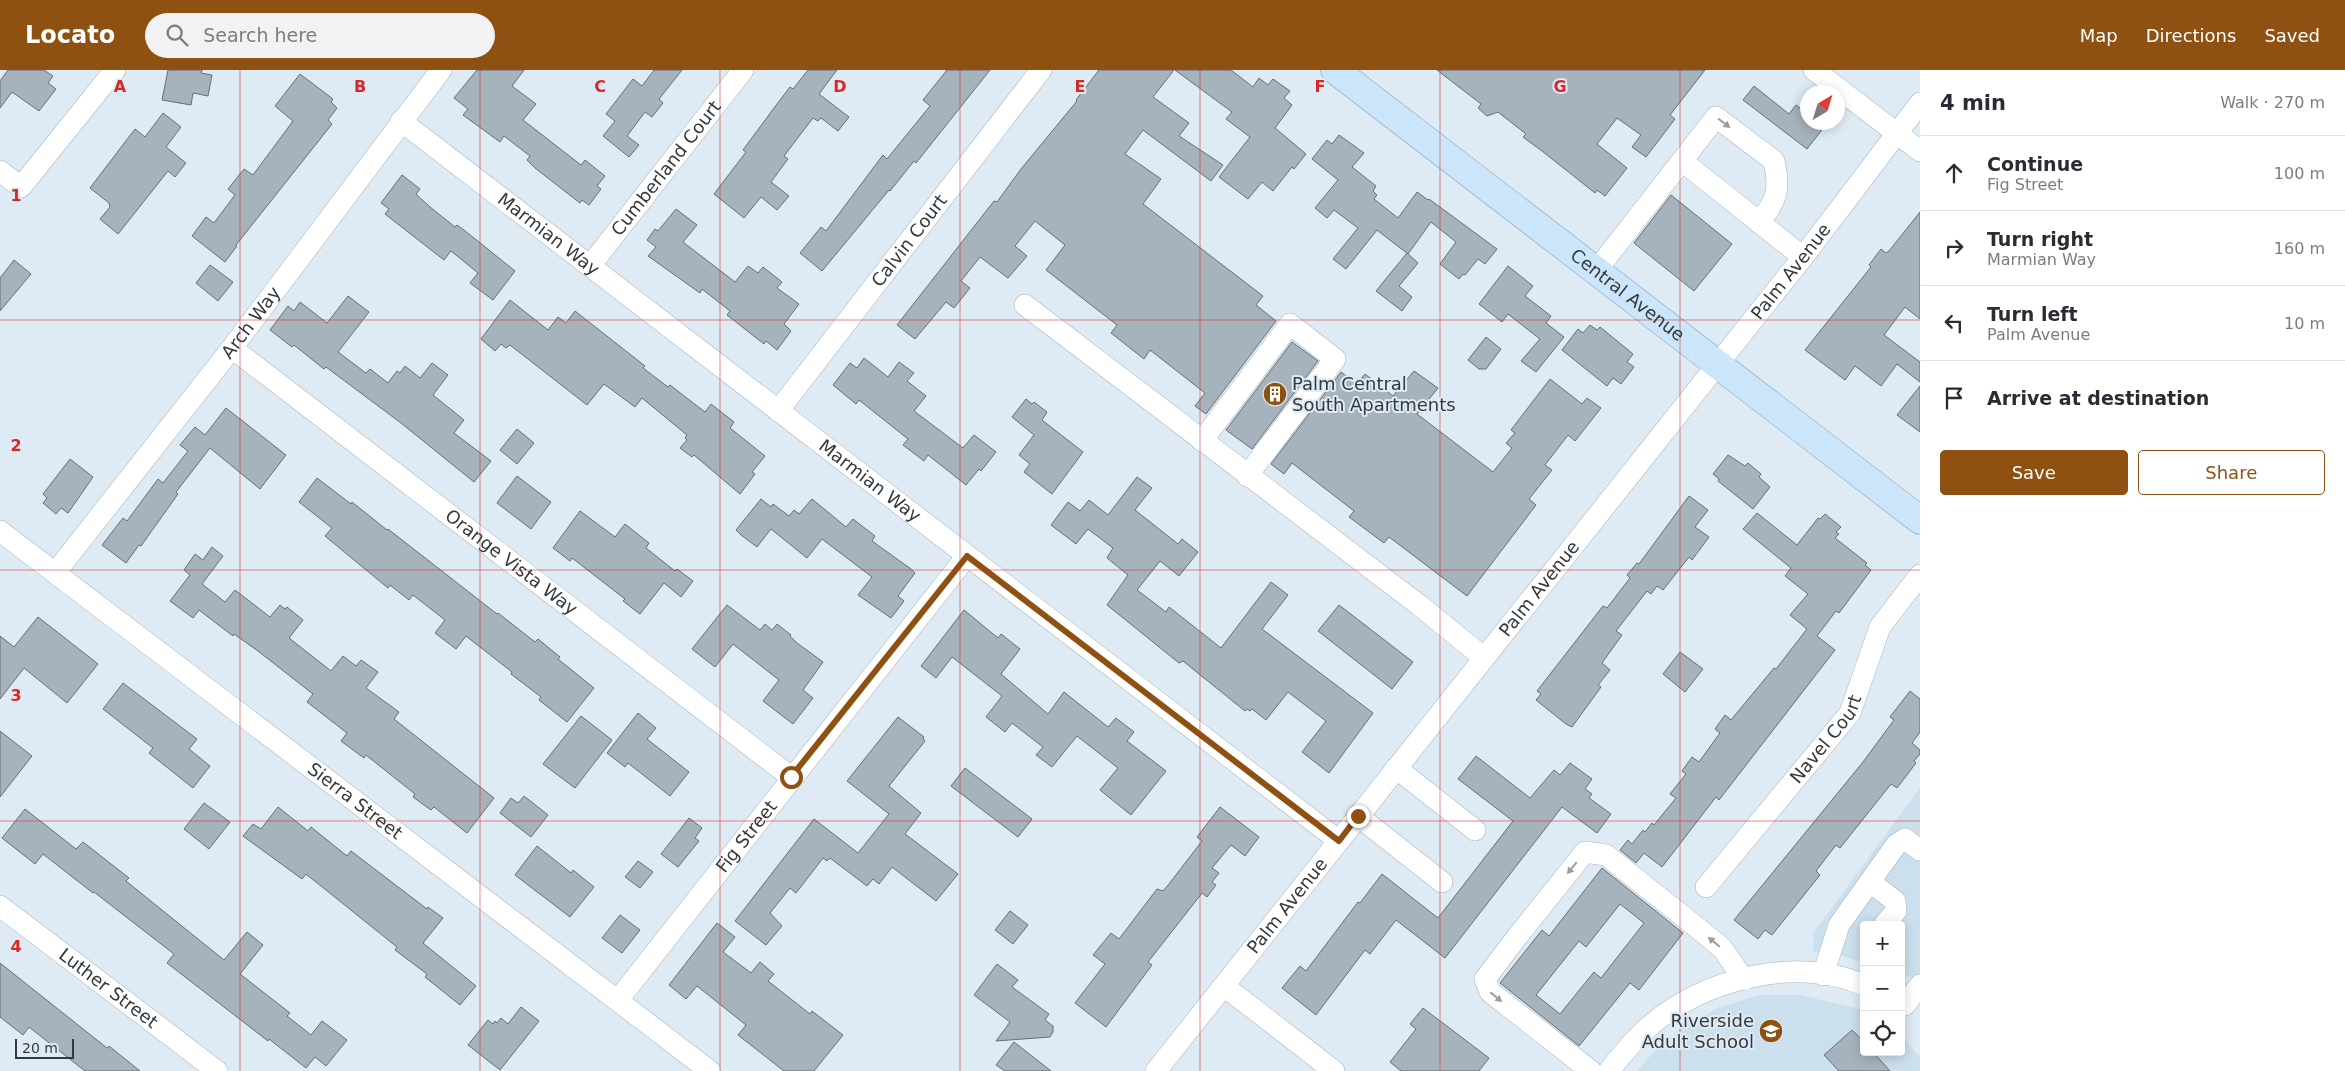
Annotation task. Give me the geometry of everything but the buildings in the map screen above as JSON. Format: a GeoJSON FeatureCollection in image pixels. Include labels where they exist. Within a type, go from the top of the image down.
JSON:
{"type":"FeatureCollection","features":[{"type":"Feature","properties":{"kind":"main road","name":"Central Avenue"},"geometry":{"type":"LineString","coordinates":[[1335,70],[1920,520]]}},
{"type":"Feature","properties":{"kind":"street"},"geometry":{"type":"LineString","coordinates":[[0,171],[21,187],[115,70]]}},
{"type":"Feature","properties":{"kind":"street","name":"Arch Way"},"geometry":{"type":"LineString","coordinates":[[55,573],[232,348],[441,70]]}},
{"type":"Feature","properties":{"kind":"street","name":"Cumberland Court"},"geometry":{"type":"LineString","coordinates":[[590,266],[743,70]]}},
{"type":"Feature","properties":{"kind":"street","name":"Calvin Court"},"geometry":{"type":"LineString","coordinates":[[778,411],[1041,70]]}},
{"type":"Feature","properties":{"kind":"street"},"geometry":{"type":"LineString","coordinates":[[1814,70],[1920,151]]}},
{"type":"Feature","properties":{"kind":"street","name":"Palm Avenue"},"geometry":{"type":"LineString","coordinates":[[1156,1071],[1483,657],[1803,257],[1920,103]]}},
{"type":"Feature","properties":{"kind":"street"},"geometry":{"type":"LineString","coordinates":[[1596,271],[1716,117],[1774,161],[1778,177],[1773,205],[1758,222]]}},
{"type":"Feature","properties":{"kind":"street","name":"Marmian Way"},"geometry":{"type":"LineString","coordinates":[[401,121],[1339,841]]}},
{"type":"Feature","properties":{"kind":"street"},"geometry":{"type":"LineString","coordinates":[[1682,161],[1803,257]]}},
{"type":"Feature","properties":{"kind":"street"},"geometry":{"type":"LineString","coordinates":[[1025,305],[1247,476],[1419,605],[1483,657]]}},
{"type":"Feature","properties":{"kind":"street"},"geometry":{"type":"LineString","coordinates":[[1202,441],[1290,324],[1335,359],[1247,476]]}},
{"type":"Feature","properties":{"kind":"street","name":"Orange Vista Way"},"geometry":{"type":"LineString","coordinates":[[232,348],[791,777]]}},
{"type":"Feature","properties":{"kind":"street","name":"Sierra Street"},"geometry":{"type":"LineString","coordinates":[[0,531],[710,1071]]}},
{"type":"Feature","properties":{"kind":"street","name":"Fig Street"},"geometry":{"type":"LineString","coordinates":[[618,1000],[791,777],[967,556]]}},
{"type":"Feature","properties":{"kind":"street","name":"Navel Court"},"geometry":{"type":"LineString","coordinates":[[1706,887],[1850,713],[1880,627],[1920,576]]}},
{"type":"Feature","properties":{"kind":"street"},"geometry":{"type":"LineString","coordinates":[[1396,768],[1474,830]]}},
{"type":"Feature","properties":{"kind":"street"},"geometry":{"type":"LineString","coordinates":[[1358,816],[1442,882]]}},
{"type":"Feature","properties":{"kind":"street"},"geometry":{"type":"LineString","coordinates":[[1823,975],[1839,925],[1896,845],[1905,839],[1920,850]]}},
{"type":"Feature","properties":{"kind":"street"},"geometry":{"type":"LineString","coordinates":[[1591,1071],[1490,992],[1485,979],[1585,852],[1606,855],[1689,921],[1722,948],[1744,980]]}},
{"type":"Feature","properties":{"kind":"street"},"geometry":{"type":"LineString","coordinates":[[1870,882],[1895,901],[1896,910],[1887,921]]}},
{"type":"Feature","properties":{"kind":"street","name":"Luther Street"},"geometry":{"type":"LineString","coordinates":[[0,906],[217,1071]]}},
{"type":"Feature","properties":{"kind":"street"},"geometry":{"type":"LineString","coordinates":[[1609,1071],[1624,1050],[1653,1023],[1674,1008],[1715,987],[1780,973],[1823,975],[1860,984]]}},
{"type":"Feature","properties":{"kind":"street"},"geometry":{"type":"LineString","coordinates":[[1909,1008],[1920,985]]}},
{"type":"Feature","properties":{"kind":"street"},"geometry":{"type":"LineString","coordinates":[[1224,986],[1334,1071]]}},
{"type":"Feature","properties":{"kind":"shaded area"},"geometry":{"type":"Polygon","coordinates":[[[1920,788],[1920,982],[1908,975],[1905,978],[1905,921],[1860,921],[1860,962],[1842,956],[1813,951],[1814,932],[1920,788]]]}},
{"type":"Feature","properties":{"kind":"shaded area","name":"Riverside Adult School"},"geometry":{"type":"Polygon","coordinates":[[[1761,995],[1800,995],[1856,1008],[1860,1010],[1860,1056],[1905,1056],[1905,1039],[1920,1058],[1920,1071],[1637,1071],[1652,1054],[1682,1028],[1720,1007],[1761,995]]]}},
{"type":"Feature","properties":{"kind":"place","name":"Palm Central South Apartments"},"geometry":{"type":"Point","coordinates":[1275,394]}},
{"type":"Feature","properties":{"kind":"place","name":"Riverside Adult School"},"geometry":{"type":"Point","coordinates":[1771,1031]}},
{"type":"Feature","properties":{"kind":"route"},"geometry":{"type":"LineString","coordinates":[[791,777],[967,556],[1339,841],[1358,816]]}}]}
